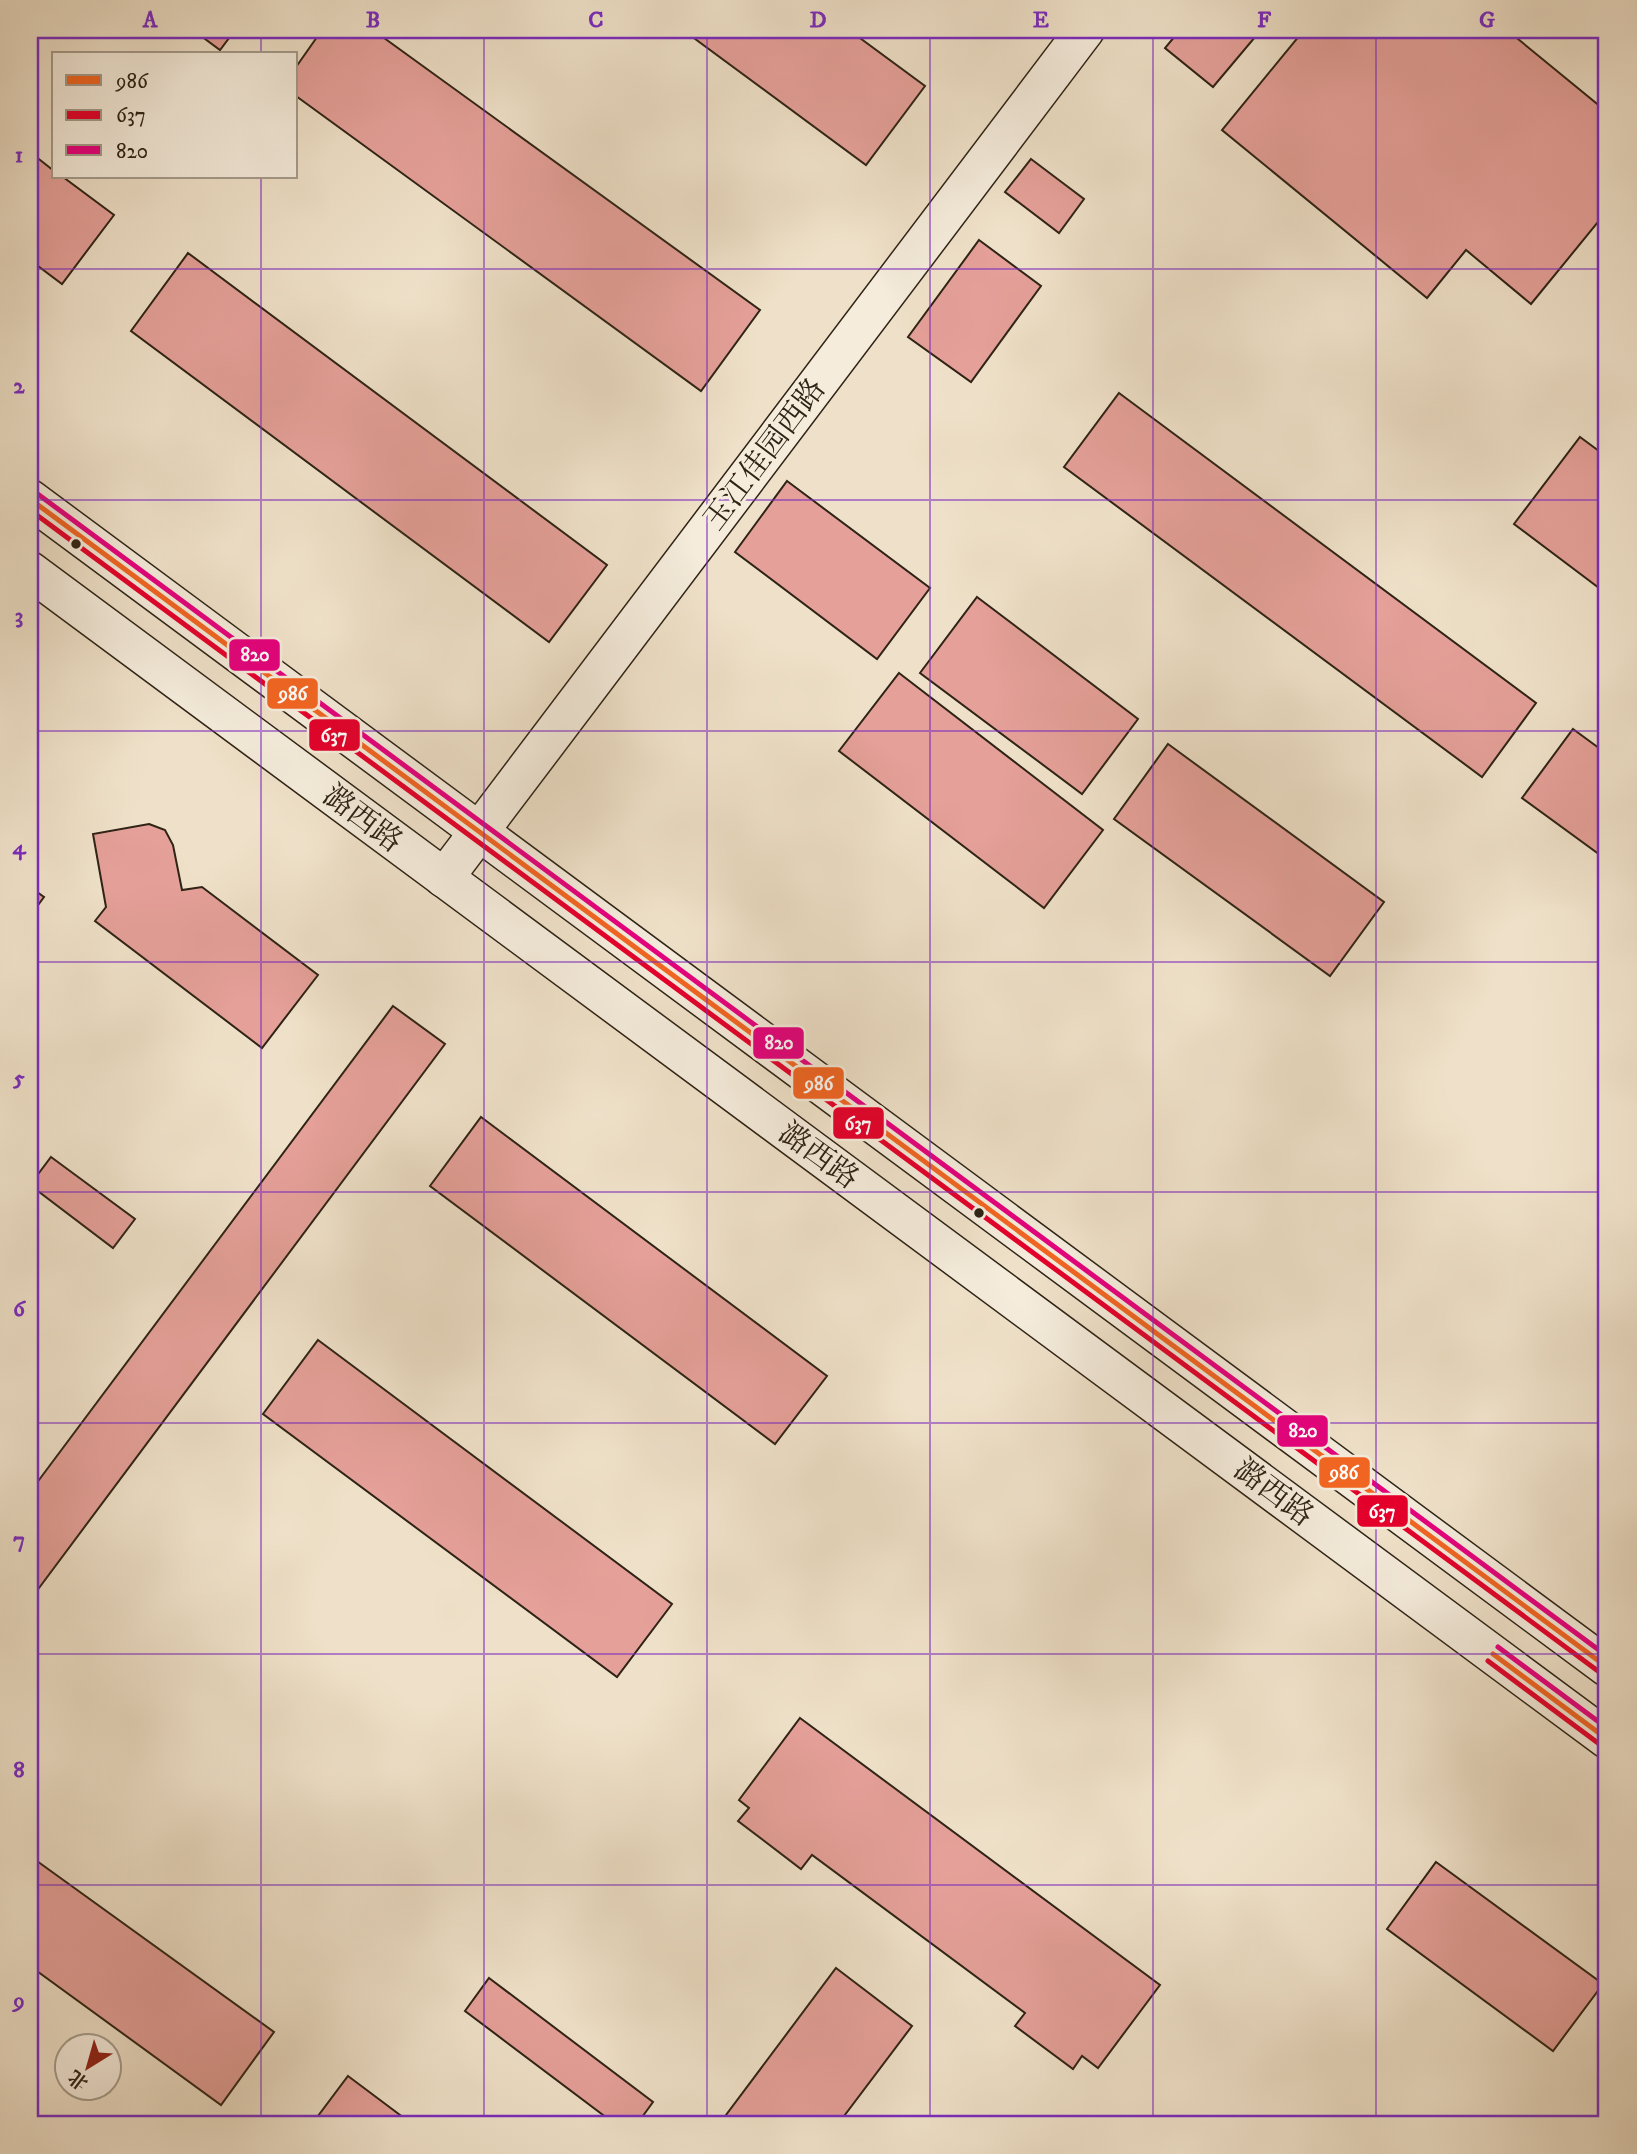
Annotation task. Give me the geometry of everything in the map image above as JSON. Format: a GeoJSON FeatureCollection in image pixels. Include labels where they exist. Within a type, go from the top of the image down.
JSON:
{"type":"FeatureCollection","features":[{"type":"Feature","properties":{"kind":"main road","name":"玉江佳园西路"},"geometry":{"type":"LineString","coordinates":[[444,878],[1085,30]]}},
{"type":"Feature","properties":{"kind":"main road","name":"潞西路"},"geometry":{"type":"LineString","coordinates":[[30,499],[1607,1667]]}},
{"type":"Feature","properties":{"kind":"main road","name":"潞西路"},"geometry":{"type":"LineString","coordinates":[[30,571],[1607,1739]]}},
{"type":"Feature","properties":{"kind":"building"},"geometry":{"type":"Polygon","coordinates":[[[193,30],[235,30],[220,50],[193,30]]]}},
{"type":"Feature","properties":{"kind":"building"},"geometry":{"type":"Polygon","coordinates":[[[322,30],[373,30],[760,310],[701,391],[298,97],[298,64],[322,30]]]}},
{"type":"Feature","properties":{"kind":"building"},"geometry":{"type":"Polygon","coordinates":[[[683,30],[849,30],[925,86],[866,165],[683,30]]]}},
{"type":"Feature","properties":{"kind":"building"},"geometry":{"type":"Polygon","coordinates":[[[1180,30],[1261,30],[1213,87],[1165,48],[1180,30]]]}},
{"type":"Feature","properties":{"kind":"building"},"geometry":{"type":"Polygon","coordinates":[[[1304,30],[1507,30],[1607,112],[1607,211],[1531,304],[1466,250],[1427,298],[1222,130],[1304,30]]]}},
{"type":"Feature","properties":{"kind":"building"},"geometry":{"type":"Polygon","coordinates":[[[30,152],[52,169],[52,178],[64,178],[114,215],[62,284],[30,260],[30,152]]]}},
{"type":"Feature","properties":{"kind":"building"},"geometry":{"type":"Polygon","coordinates":[[[1031,159],[1084,199],[1059,233],[1005,192],[1031,159]]]}},
{"type":"Feature","properties":{"kind":"building"},"geometry":{"type":"Polygon","coordinates":[[[979,240],[1041,286],[971,382],[908,337],[979,240]]]}},
{"type":"Feature","properties":{"kind":"building"},"geometry":{"type":"Polygon","coordinates":[[[188,253],[607,565],[549,642],[131,331],[188,253]]]}},
{"type":"Feature","properties":{"kind":"building"},"geometry":{"type":"Polygon","coordinates":[[[1119,393],[1536,703],[1482,777],[1064,467],[1119,393]]]}},
{"type":"Feature","properties":{"kind":"building"},"geometry":{"type":"Polygon","coordinates":[[[1580,437],[1607,457],[1607,594],[1514,524],[1580,437]]]}},
{"type":"Feature","properties":{"kind":"building"},"geometry":{"type":"Polygon","coordinates":[[[787,481],[930,588],[877,659],[735,552],[787,481]]]}},
{"type":"Feature","properties":{"kind":"building"},"geometry":{"type":"Polygon","coordinates":[[[977,597],[1138,719],[1082,794],[920,673],[977,597]]]}},
{"type":"Feature","properties":{"kind":"building"},"geometry":{"type":"Polygon","coordinates":[[[899,673],[1103,830],[1044,908],[839,751],[899,673]]]}},
{"type":"Feature","properties":{"kind":"building"},"geometry":{"type":"Polygon","coordinates":[[[1573,729],[1607,754],[1607,860],[1522,798],[1573,729]]]}},
{"type":"Feature","properties":{"kind":"building"},"geometry":{"type":"Polygon","coordinates":[[[1168,744],[1384,902],[1330,976],[1114,819],[1168,744]]]}},
{"type":"Feature","properties":{"kind":"building"},"geometry":{"type":"Polygon","coordinates":[[[149,824],[165,830],[173,845],[182,890],[202,887],[318,975],[262,1048],[95,921],[106,907],[93,834],[149,824]]]}},
{"type":"Feature","properties":{"kind":"building"},"geometry":{"type":"Polygon","coordinates":[[[30,887],[44,897],[30,916],[30,887]]]}},
{"type":"Feature","properties":{"kind":"building"},"geometry":{"type":"Polygon","coordinates":[[[393,1006],[445,1044],[30,1598],[30,1492],[393,1006]]]}},
{"type":"Feature","properties":{"kind":"building"},"geometry":{"type":"Polygon","coordinates":[[[481,1117],[827,1376],[775,1444],[430,1186],[481,1117]]]}},
{"type":"Feature","properties":{"kind":"building"},"geometry":{"type":"Polygon","coordinates":[[[51,1157],[135,1219],[113,1248],[30,1185],[51,1157]]]}},
{"type":"Feature","properties":{"kind":"building"},"geometry":{"type":"Polygon","coordinates":[[[318,1340],[672,1604],[617,1677],[263,1414],[318,1340]]]}},
{"type":"Feature","properties":{"kind":"building"},"geometry":{"type":"Polygon","coordinates":[[[800,1718],[1160,1985],[1098,2068],[1082,2056],[1073,2069],[1015,2026],[1025,2013],[812,1855],[801,1869],[738,1821],[749,1808],[739,1800],[800,1718]]]}},
{"type":"Feature","properties":{"kind":"building"},"geometry":{"type":"Polygon","coordinates":[[[30,1856],[274,2032],[221,2105],[30,1966],[30,1856]]]}},
{"type":"Feature","properties":{"kind":"building"},"geometry":{"type":"Polygon","coordinates":[[[1436,1862],[1603,1984],[1553,2051],[1387,1929],[1436,1862]]]}},
{"type":"Feature","properties":{"kind":"building"},"geometry":{"type":"Polygon","coordinates":[[[836,1968],[912,2026],[838,2124],[730,2124],[723,2119],[836,1968]]]}},
{"type":"Feature","properties":{"kind":"building"},"geometry":{"type":"Polygon","coordinates":[[[489,1978],[653,2102],[637,2124],[615,2124],[465,2011],[489,1978]]]}},
{"type":"Feature","properties":{"kind":"building"},"geometry":{"type":"Polygon","coordinates":[[[348,2076],[412,2124],[312,2124],[348,2076]]]}},
{"type":"Feature","properties":{"kind":"transit line","name":"820"},"geometry":{"type":"LineString","coordinates":[[35,492],[1607,1656]]}},
{"type":"Feature","properties":{"kind":"transit line","name":"986"},"geometry":{"type":"LineString","coordinates":[[30,499],[1607,1667]]}},
{"type":"Feature","properties":{"kind":"transit line","name":"637"},"geometry":{"type":"LineString","coordinates":[[30,510],[1602,1674]]}},
{"type":"Feature","properties":{"kind":"transit line","name":"820"},"geometry":{"type":"LineString","coordinates":[[1498,1647],[1607,1728]]}},
{"type":"Feature","properties":{"kind":"transit line","name":"986"},"geometry":{"type":"LineString","coordinates":[[1493,1654],[1607,1739]]}},
{"type":"Feature","properties":{"kind":"transit line","name":"637"},"geometry":{"type":"LineString","coordinates":[[1488,1661],[1602,1746]]}}]}
